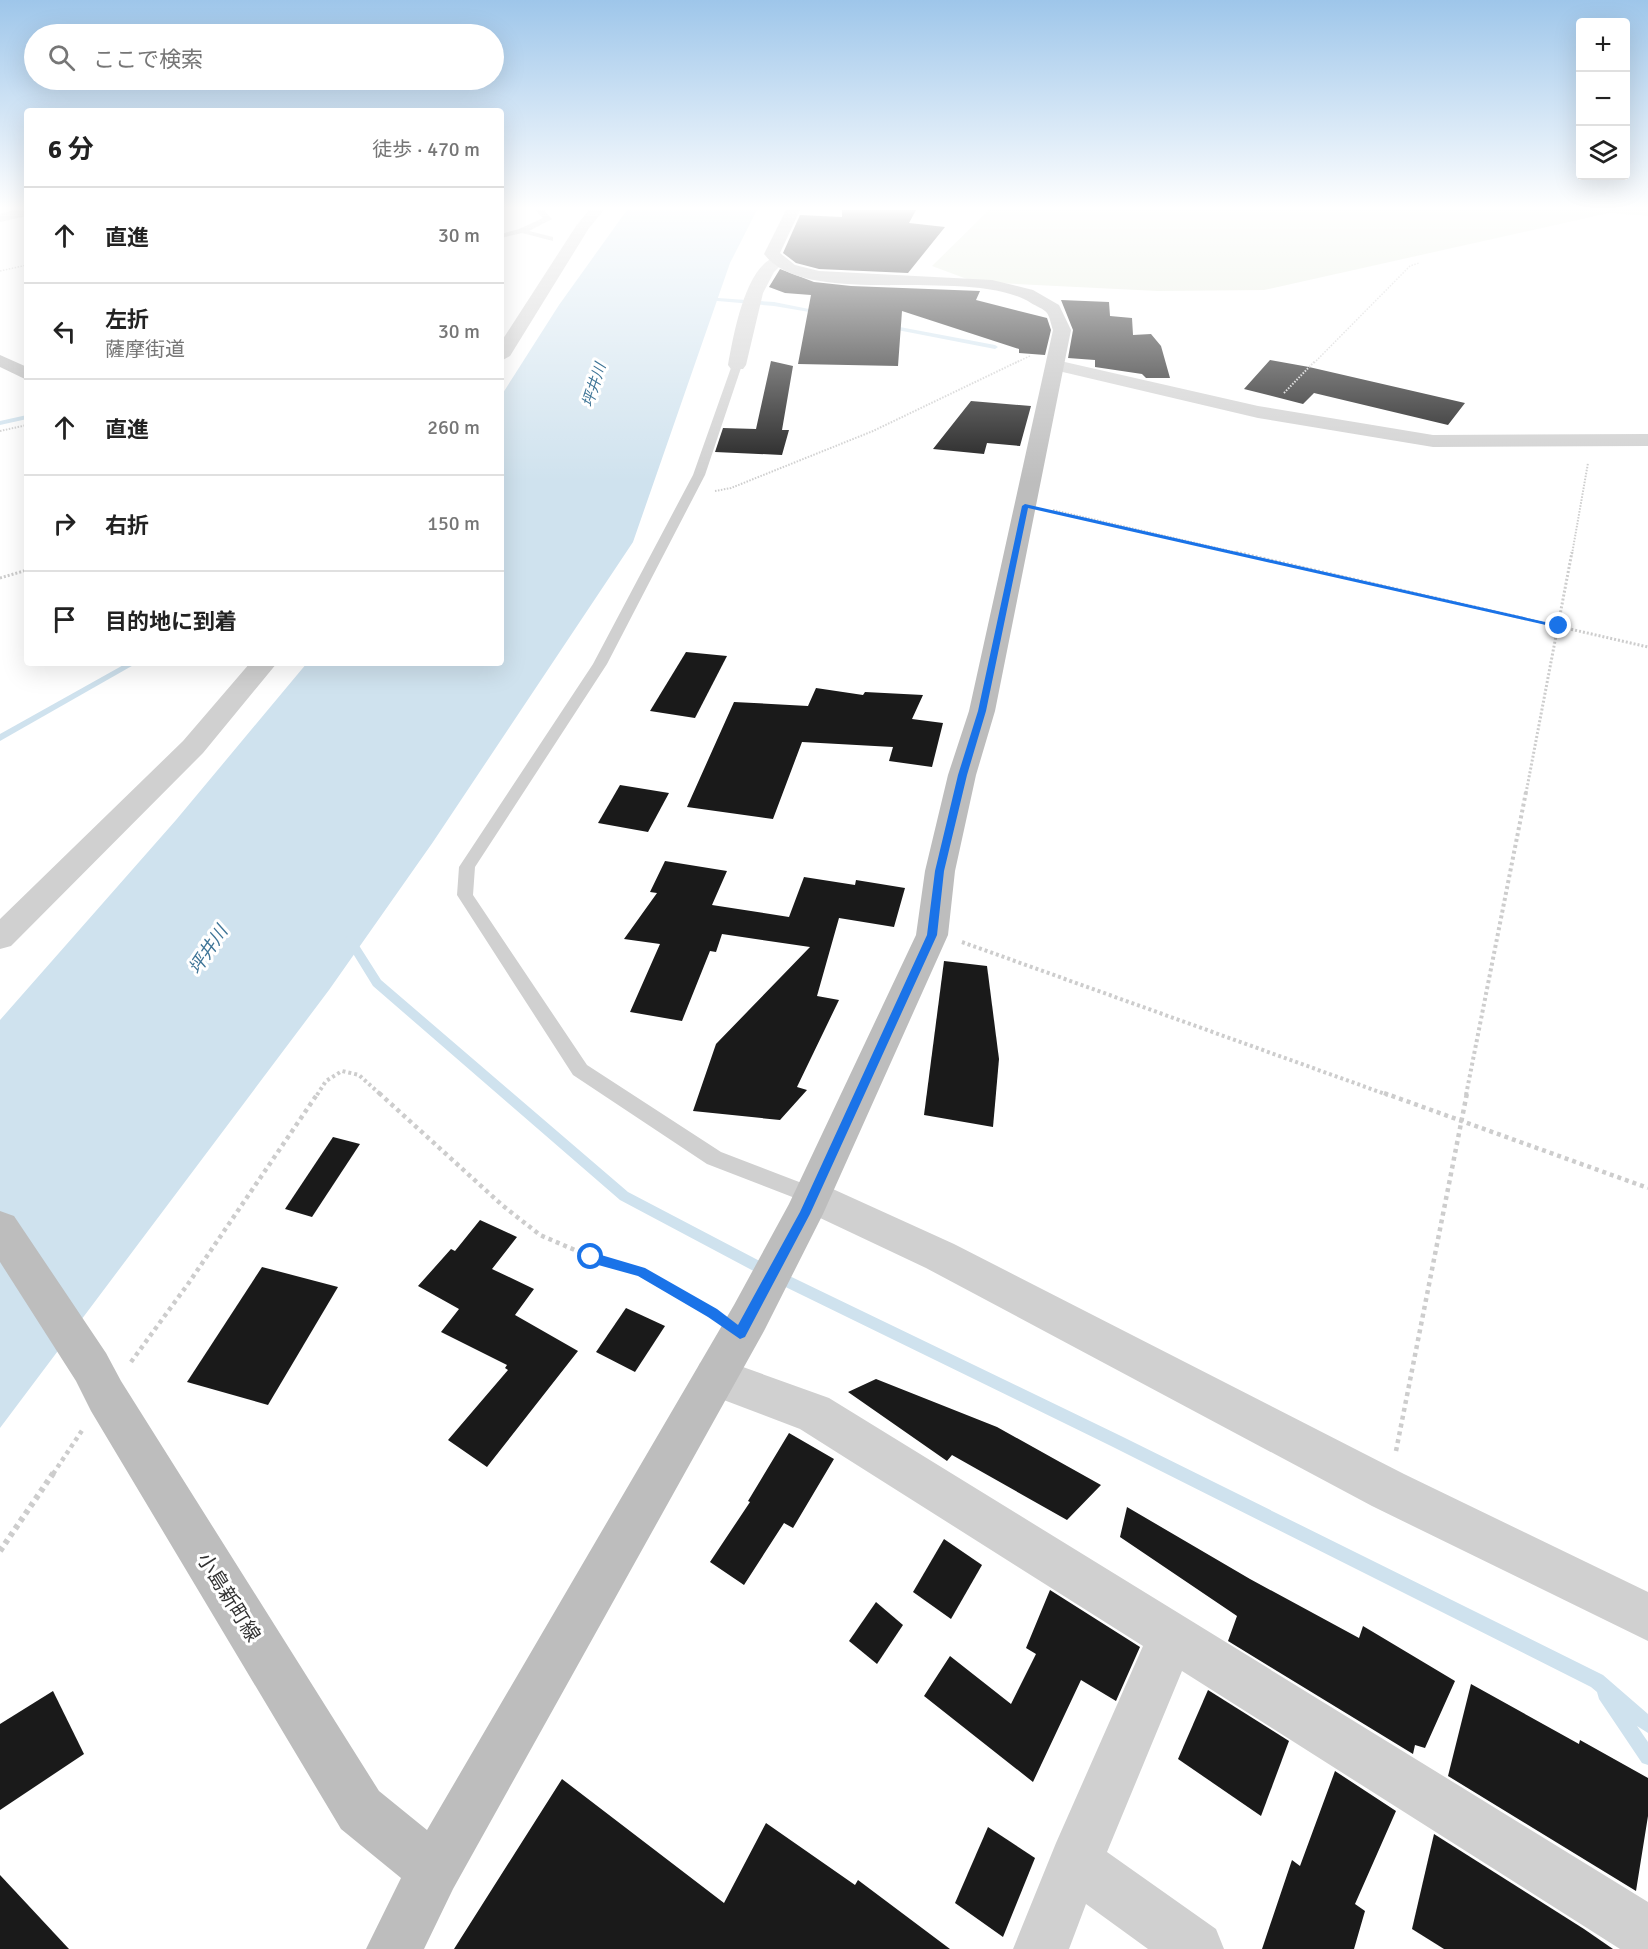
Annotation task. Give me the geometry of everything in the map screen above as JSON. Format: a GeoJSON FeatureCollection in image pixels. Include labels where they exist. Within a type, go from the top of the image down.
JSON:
{"type":"FeatureCollection","features":[{"type":"Feature","properties":{"kind":"street"},"geometry":{"type":"LineString","coordinates":[[504,351],[537,301]]}},
{"type":"Feature","properties":{"kind":"street"},"geometry":{"type":"LineString","coordinates":[[737,365],[753,301]]}},
{"type":"Feature","properties":{"kind":"street"},"geometry":{"type":"LineString","coordinates":[[394,1949],[434,1870],[745,1325],[809,1205],[932,935],[940,871],[963,775],[982,711],[1062,330],[1053,309],[1038,301]]}},
{"type":"Feature","properties":{"kind":"street"},"geometry":{"type":"LineString","coordinates":[[0,360],[24,372]]}},
{"type":"Feature","properties":{"kind":"street"},"geometry":{"type":"LineString","coordinates":[[1056,364],[1265,413],[1432,441],[1648,440]]}},
{"type":"Feature","properties":{"kind":"street"},"geometry":{"type":"LineString","coordinates":[[0,938],[193,747],[261,666]]}},
{"type":"Feature","properties":{"kind":"street"},"geometry":{"type":"LineString","coordinates":[[809,1205],[940,1256],[1388,1490],[1648,1617]]}},
{"type":"Feature","properties":{"kind":"street","name":"小島新町線"},"geometry":{"type":"LineString","coordinates":[[0,1228],[98,1382],[360,1810],[434,1870]]}},
{"type":"Feature","properties":{"kind":"street"},"geometry":{"type":"LineString","coordinates":[[715,1377],[814,1413],[1648,1934]]}},
{"type":"Feature","properties":{"kind":"street"},"geometry":{"type":"LineString","coordinates":[[1041,1949],[1075,1862],[1173,1637]]}},
{"type":"Feature","properties":{"kind":"street"},"geometry":{"type":"LineString","coordinates":[[1075,1862],[1196,1949]]}},
{"type":"Feature","properties":{"kind":"lane"},"geometry":{"type":"LineString","coordinates":[[737,365],[699,475],[688,497],[600,664],[466,867],[465,895],[493,941],[580,1070],[714,1158],[809,1205]]}},
{"type":"Feature","properties":{"kind":"path"},"geometry":{"type":"LineString","coordinates":[[1265,413],[1376,301]]}},
{"type":"Feature","properties":{"kind":"path"},"geometry":{"type":"LineString","coordinates":[[688,497],[731,488],[862,435],[934,404],[1030,356],[1056,364]]}},
{"type":"Feature","properties":{"kind":"path"},"geometry":{"type":"LineString","coordinates":[[0,431],[24,426]]}},
{"type":"Feature","properties":{"kind":"path"},"geometry":{"type":"LineString","coordinates":[[1388,1490],[1559,626],[1589,456],[1596,440]]}},
{"type":"Feature","properties":{"kind":"path"},"geometry":{"type":"LineString","coordinates":[[1025,506],[1648,647]]}},
{"type":"Feature","properties":{"kind":"path"},"geometry":{"type":"LineString","coordinates":[[0,578],[24,571]]}},
{"type":"Feature","properties":{"kind":"path"},"geometry":{"type":"LineString","coordinates":[[932,935],[972,945],[1648,1188]]}},
{"type":"Feature","properties":{"kind":"path"},"geometry":{"type":"LineString","coordinates":[[0,1551],[98,1382],[188,1284],[326,1081],[342,1071],[359,1075],[502,1205],[540,1235],[591,1257],[641,1272],[712,1313],[745,1325]]}},
{"type":"Feature","properties":{"kind":"water","name":"坪井川"},"geometry":{"type":"Polygon","coordinates":[[[562,301],[717,301],[633,542],[433,842],[329,990],[0,1428],[0,1020],[176,820],[304,666],[504,666],[504,391],[562,301]]]}},
{"type":"Feature","properties":{"kind":"building"},"geometry":{"type":"Polygon","coordinates":[[[810,301],[980,301],[1047,318],[1051,330],[1045,355],[1019,353],[1019,349],[902,311],[898,366],[798,364],[810,301]]]}},
{"type":"Feature","properties":{"kind":"building"},"geometry":{"type":"Polygon","coordinates":[[[1061,301],[1109,302],[1110,316],[1132,318],[1133,335],[1151,334],[1161,346],[1170,378],[1146,378],[1142,374],[1095,367],[1095,360],[1068,358],[1073,330],[1061,301]]]}},
{"type":"Feature","properties":{"kind":"building"},"geometry":{"type":"Polygon","coordinates":[[[1270,360],[1465,403],[1448,425],[1314,393],[1303,404],[1244,389],[1270,360]]]}},
{"type":"Feature","properties":{"kind":"building"},"geometry":{"type":"Polygon","coordinates":[[[771,361],[793,366],[782,430],[789,430],[782,455],[715,452],[723,428],[756,429],[771,361]]]}},
{"type":"Feature","properties":{"kind":"building"},"geometry":{"type":"Polygon","coordinates":[[[971,401],[1031,406],[1020,446],[987,443],[984,454],[933,449],[971,401]]]}},
{"type":"Feature","properties":{"kind":"building"},"geometry":{"type":"Polygon","coordinates":[[[686,652],[727,656],[695,718],[650,711],[686,652]]]}},
{"type":"Feature","properties":{"kind":"building"},"geometry":{"type":"Polygon","coordinates":[[[816,688],[863,695],[865,692],[923,695],[912,719],[943,723],[932,767],[889,761],[893,747],[802,742],[773,819],[687,807],[734,702],[808,706],[816,688]]]}},
{"type":"Feature","properties":{"kind":"building"},"geometry":{"type":"Polygon","coordinates":[[[620,785],[669,793],[648,832],[598,823],[620,785]]]}},
{"type":"Feature","properties":{"kind":"building"},"geometry":{"type":"Polygon","coordinates":[[[665,861],[727,871],[712,905],[789,917],[804,877],[855,885],[856,880],[905,888],[894,927],[839,918],[817,996],[839,1000],[797,1087],[807,1090],[780,1120],[693,1111],[716,1044],[810,947],[722,934],[716,952],[710,951],[682,1021],[630,1012],[660,944],[624,939],[657,893],[650,892],[665,861]]]}},
{"type":"Feature","properties":{"kind":"building"},"geometry":{"type":"Polygon","coordinates":[[[944,961],[987,966],[999,1059],[993,1127],[924,1115],[944,961]]]}},
{"type":"Feature","properties":{"kind":"building"},"geometry":{"type":"Polygon","coordinates":[[[333,1137],[360,1144],[312,1217],[285,1209],[333,1137]]]}},
{"type":"Feature","properties":{"kind":"building"},"geometry":{"type":"Polygon","coordinates":[[[480,1220],[517,1237],[492,1269],[534,1289],[515,1315],[578,1351],[487,1467],[448,1440],[508,1370],[505,1368],[507,1365],[441,1332],[459,1309],[418,1286],[451,1249],[455,1251],[480,1220]]]}},
{"type":"Feature","properties":{"kind":"building"},"geometry":{"type":"Polygon","coordinates":[[[262,1267],[338,1287],[268,1405],[187,1382],[262,1267]]]}},
{"type":"Feature","properties":{"kind":"building"},"geometry":{"type":"Polygon","coordinates":[[[626,1308],[665,1326],[635,1372],[596,1352],[626,1308]]]}},
{"type":"Feature","properties":{"kind":"building"},"geometry":{"type":"Polygon","coordinates":[[[876,1379],[997,1427],[1101,1485],[1067,1520],[952,1455],[947,1461],[848,1392],[876,1379]]]}},
{"type":"Feature","properties":{"kind":"building"},"geometry":{"type":"Polygon","coordinates":[[[789,1433],[834,1459],[793,1528],[784,1523],[744,1585],[710,1562],[750,1502],[748,1501],[789,1433]]]}},
{"type":"Feature","properties":{"kind":"building"},"geometry":{"type":"Polygon","coordinates":[[[1127,1507],[1250,1579],[1359,1638],[1363,1626],[1455,1681],[1425,1748],[1415,1745],[1413,1754],[1228,1641],[1237,1616],[1120,1537],[1127,1507]]]}},
{"type":"Feature","properties":{"kind":"building"},"geometry":{"type":"Polygon","coordinates":[[[944,1539],[982,1565],[951,1619],[913,1592],[944,1539]]]}},
{"type":"Feature","properties":{"kind":"building"},"geometry":{"type":"Polygon","coordinates":[[[1050,1590],[1140,1647],[1116,1701],[1081,1680],[1033,1782],[924,1696],[950,1656],[1011,1704],[1036,1654],[1026,1648],[1050,1590]]]}},
{"type":"Feature","properties":{"kind":"building"},"geometry":{"type":"Polygon","coordinates":[[[876,1602],[903,1625],[877,1664],[849,1641],[876,1602]]]}},
{"type":"Feature","properties":{"kind":"building"},"geometry":{"type":"Polygon","coordinates":[[[1471,1684],[1579,1744],[1580,1740],[1648,1778],[1648,1816],[1636,1891],[1448,1776],[1471,1684]]]}},
{"type":"Feature","properties":{"kind":"building"},"geometry":{"type":"Polygon","coordinates":[[[1208,1690],[1289,1741],[1261,1816],[1178,1759],[1208,1690]]]}},
{"type":"Feature","properties":{"kind":"building"},"geometry":{"type":"Polygon","coordinates":[[[53,1691],[84,1754],[0,1810],[0,1724],[53,1691]]]}},
{"type":"Feature","properties":{"kind":"building"},"geometry":{"type":"Polygon","coordinates":[[[1335,1771],[1396,1811],[1355,1904],[1365,1911],[1354,1949],[1262,1949],[1292,1860],[1300,1866],[1335,1771]]]}},
{"type":"Feature","properties":{"kind":"building"},"geometry":{"type":"Polygon","coordinates":[[[562,1779],[724,1903],[766,1823],[855,1885],[858,1880],[950,1949],[454,1949],[562,1779]]]}},
{"type":"Feature","properties":{"kind":"building"},"geometry":{"type":"Polygon","coordinates":[[[988,1827],[1035,1858],[1003,1937],[955,1903],[988,1827]]]}},
{"type":"Feature","properties":{"kind":"building"},"geometry":{"type":"Polygon","coordinates":[[[1434,1834],[1613,1949],[1444,1949],[1412,1929],[1434,1834]]]}},
{"type":"Feature","properties":{"kind":"building"},"geometry":{"type":"Polygon","coordinates":[[[0,1875],[69,1949],[0,1949],[0,1875]]]}},
{"type":"Feature","properties":{"kind":"waterway"},"geometry":{"type":"LineString","coordinates":[[739,301],[821,312]]}},
{"type":"Feature","properties":{"kind":"waterway"},"geometry":{"type":"LineString","coordinates":[[889,327],[995,347]]}},
{"type":"Feature","properties":{"kind":"waterway"},"geometry":{"type":"LineString","coordinates":[[0,423],[24,418]]}},
{"type":"Feature","properties":{"kind":"waterway"},"geometry":{"type":"LineString","coordinates":[[0,738],[128,666]]}},
{"type":"Feature","properties":{"kind":"waterway"},"geometry":{"type":"LineString","coordinates":[[349,939],[377,983],[624,1196],[768,1272],[1116,1441],[1597,1681],[1648,1725]]}},
{"type":"Feature","properties":{"kind":"waterway"},"geometry":{"type":"LineString","coordinates":[[1605,1693],[1648,1757]]}},
{"type":"Feature","properties":{"kind":"route"},"geometry":{"type":"LineString","coordinates":[[591,1257],[641,1272],[712,1313],[740,1333],[804,1214],[932,935],[940,871],[963,775],[982,711],[1025,506],[1043,508],[1559,626]]}}]}
